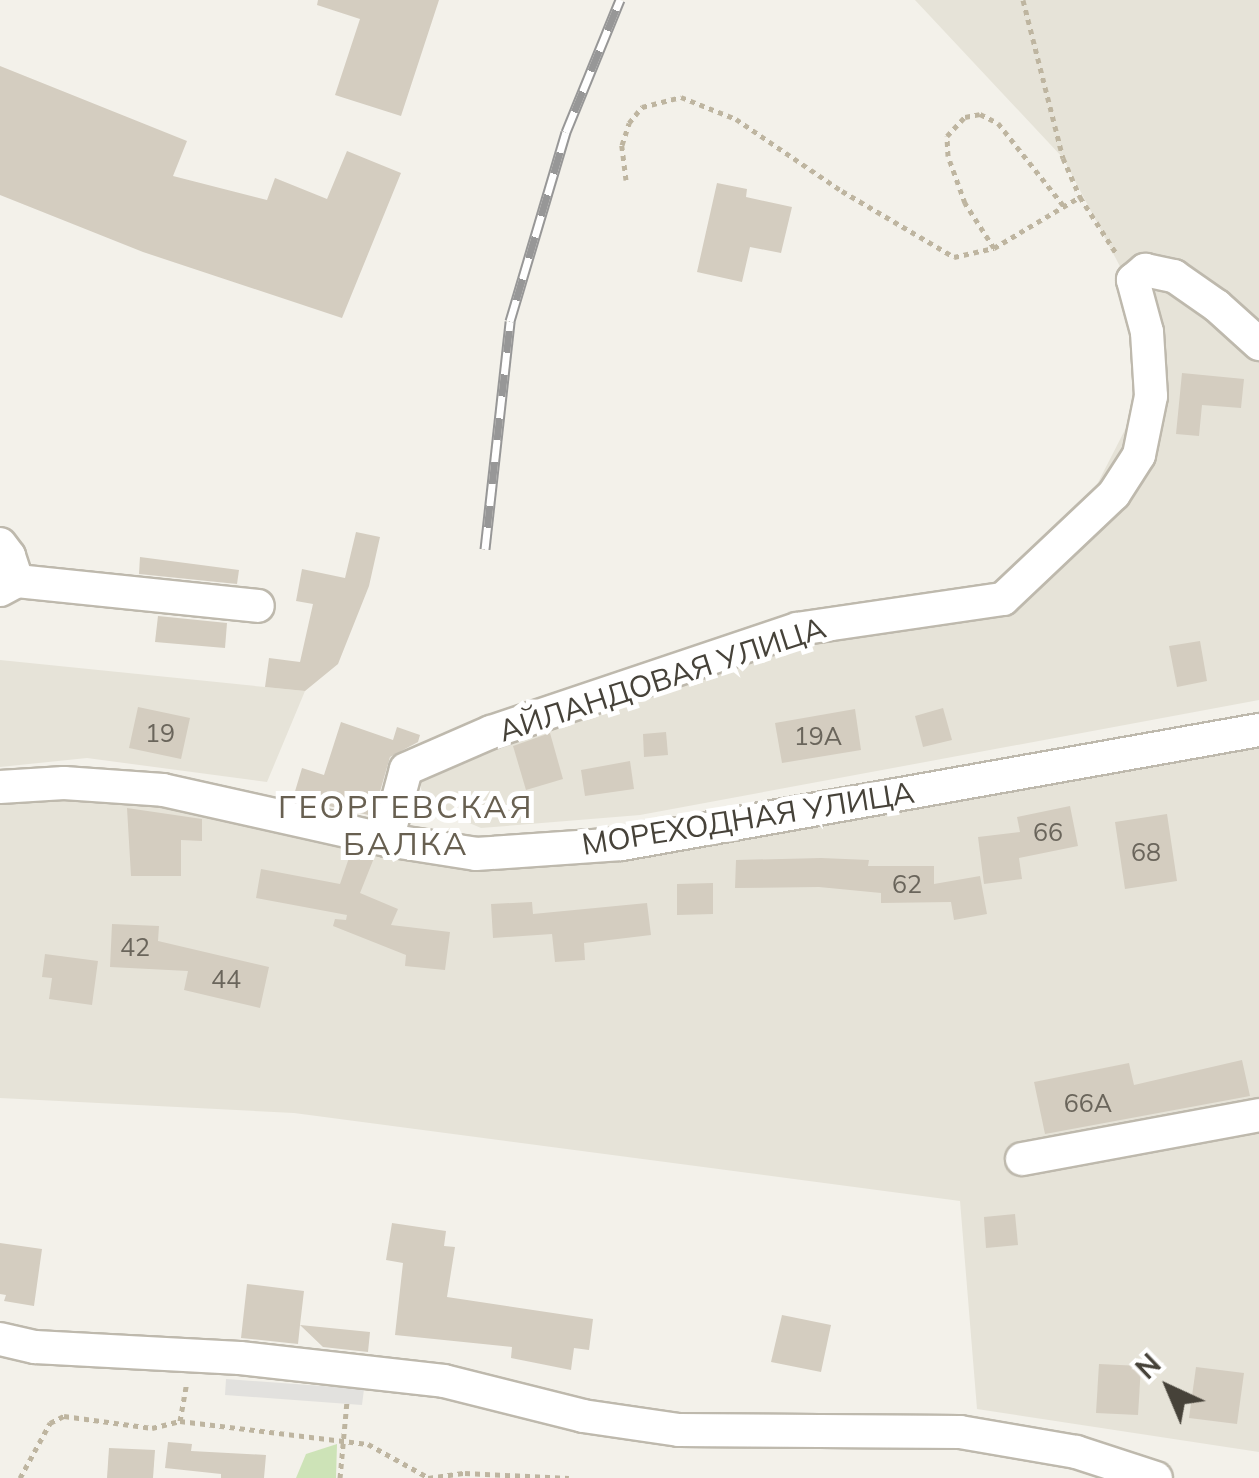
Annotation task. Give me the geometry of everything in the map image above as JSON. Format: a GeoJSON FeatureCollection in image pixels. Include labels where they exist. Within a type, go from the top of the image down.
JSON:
{"type":"FeatureCollection","features":[{"type":"Feature","properties":{"kind":"street"},"geometry":{"type":"LineString","coordinates":[[1133,280],[1145,270],[1174,276],[1218,306],[1259,344]]}},
{"type":"Feature","properties":{"kind":"street","name":"АЙЛАНДОВАЯ УЛИЦА"},"geometry":{"type":"LineString","coordinates":[[387,840],[406,769],[492,732],[797,630],[1003,599],[1114,494],[1140,454],[1151,396],[1147,332],[1133,280]]}},
{"type":"Feature","properties":{"kind":"street"},"geometry":{"type":"LineString","coordinates":[[0,544],[9,556],[8,586],[258,606]]}},
{"type":"Feature","properties":{"kind":"street","name":"МОРЕХОДНАЯ УЛИЦА"},"geometry":{"type":"LineString","coordinates":[[0,787],[64,783],[163,790],[387,840],[476,854],[622,844],[1259,730]]}},
{"type":"Feature","properties":{"kind":"street"},"geometry":{"type":"LineString","coordinates":[[1022,1159],[1259,1115]]}},
{"type":"Feature","properties":{"kind":"street"},"geometry":{"type":"LineString","coordinates":[[0,1339],[35,1347],[192,1356],[444,1381],[583,1416],[679,1430],[960,1432],[1076,1452],[1156,1478]]}},
{"type":"Feature","properties":{"kind":"path"},"geometry":{"type":"LineString","coordinates":[[1023,0],[1063,158],[1080,197],[1133,280]]}},
{"type":"Feature","properties":{"kind":"path"},"geometry":{"type":"LineString","coordinates":[[626,180],[622,145],[629,123],[642,106],[681,97],[736,119],[842,191],[954,256],[994,248],[1080,197]]}},
{"type":"Feature","properties":{"kind":"path"},"geometry":{"type":"LineString","coordinates":[[994,248],[965,203],[948,156],[947,136],[965,117],[980,114],[998,123],[1063,205]]}},
{"type":"Feature","properties":{"kind":"path"},"geometry":{"type":"LineString","coordinates":[[180,1420],[192,1356]]}},
{"type":"Feature","properties":{"kind":"path"},"geometry":{"type":"LineString","coordinates":[[340,1478],[349,1371]]}},
{"type":"Feature","properties":{"kind":"path"},"geometry":{"type":"LineString","coordinates":[[20,1478],[50,1422],[64,1416],[152,1428],[180,1420],[368,1444],[428,1478],[465,1473],[568,1478]]}},
{"type":"Feature","properties":{"kind":"shaded area"},"geometry":{"type":"Polygon","coordinates":[[[915,0],[1259,0],[1259,700],[640,815],[481,828],[432,807],[421,789],[420,773],[846,624],[988,609],[1084,510],[1154,373],[1155,333],[1063,158],[915,0]]]}},
{"type":"Feature","properties":{"kind":"shaded area"},"geometry":{"type":"Polygon","coordinates":[[[0,660],[305,691],[267,782],[87,758],[0,767],[0,660]]]}},
{"type":"Feature","properties":{"kind":"shaded area"},"geometry":{"type":"Polygon","coordinates":[[[1259,730],[1259,1452],[977,1409],[960,1201],[294,1113],[0,1098],[0,798],[64,783],[476,854],[1259,730]]]}},
{"type":"Feature","properties":{"kind":"shaded area"},"geometry":{"type":"Polygon","coordinates":[[[226,1379],[364,1389],[362,1405],[225,1395],[226,1379]]]}},
{"type":"Feature","properties":{"kind":"green space"},"geometry":{"type":"Polygon","coordinates":[[[337,1444],[336,1478],[296,1478],[306,1454],[337,1444]]]}},
{"type":"Feature","properties":{"kind":"building"},"geometry":{"type":"Polygon","coordinates":[[[318,0],[439,0],[401,116],[335,95],[360,19],[317,5],[318,0]]]}},
{"type":"Feature","properties":{"kind":"building"},"geometry":{"type":"Polygon","coordinates":[[[0,66],[187,141],[173,176],[267,200],[275,178],[327,199],[347,151],[401,173],[342,318],[143,252],[0,195],[0,66]]]}},
{"type":"Feature","properties":{"kind":"building"},"geometry":{"type":"Polygon","coordinates":[[[717,183],[747,189],[746,197],[792,207],[781,253],[750,247],[742,282],[697,272],[717,183]]]}},
{"type":"Feature","properties":{"kind":"building"},"geometry":{"type":"Polygon","coordinates":[[[1182,373],[1244,379],[1241,408],[1202,405],[1199,436],[1176,434],[1182,373]]]}},
{"type":"Feature","properties":{"kind":"building"},"geometry":{"type":"Polygon","coordinates":[[[356,532],[380,537],[369,586],[338,664],[305,691],[265,687],[269,658],[300,662],[313,604],[296,601],[302,569],[345,578],[356,532]]]}},
{"type":"Feature","properties":{"kind":"building"},"geometry":{"type":"Polygon","coordinates":[[[140,557],[239,570],[237,584],[139,574],[140,557]]]}},
{"type":"Feature","properties":{"kind":"building"},"geometry":{"type":"Polygon","coordinates":[[[158,616],[227,623],[225,648],[155,642],[158,616]]]}},
{"type":"Feature","properties":{"kind":"building"},"geometry":{"type":"Polygon","coordinates":[[[1200,641],[1207,681],[1177,687],[1169,646],[1200,641]]]}},
{"type":"Feature","properties":{"kind":"building"},"geometry":{"type":"Polygon","coordinates":[[[138,707],[190,718],[181,759],[129,748],[138,707]]]}},
{"type":"Feature","properties":{"kind":"building"},"geometry":{"type":"Polygon","coordinates":[[[943,708],[952,740],[923,747],[915,716],[943,708]]]}},
{"type":"Feature","properties":{"kind":"building"},"geometry":{"type":"Polygon","coordinates":[[[855,709],[861,750],[782,763],[775,723],[855,709]]]}},
{"type":"Feature","properties":{"kind":"building"},"geometry":{"type":"Polygon","coordinates":[[[341,722],[393,740],[397,727],[420,735],[418,742],[390,757],[373,816],[293,798],[302,768],[324,775],[341,722]]]}},
{"type":"Feature","properties":{"kind":"building"},"geometry":{"type":"Polygon","coordinates":[[[666,732],[668,755],[644,757],[643,734],[666,732]]]}},
{"type":"Feature","properties":{"kind":"building"},"geometry":{"type":"Polygon","coordinates":[[[550,733],[563,779],[526,790],[513,746],[550,733]]]}},
{"type":"Feature","properties":{"kind":"building"},"geometry":{"type":"Polygon","coordinates":[[[630,761],[634,789],[585,796],[581,770],[630,761]]]}},
{"type":"Feature","properties":{"kind":"building"},"geometry":{"type":"Polygon","coordinates":[[[1070,806],[1078,846],[1019,858],[1022,879],[984,884],[978,837],[1020,832],[1017,817],[1070,806]]]}},
{"type":"Feature","properties":{"kind":"building"},"geometry":{"type":"Polygon","coordinates":[[[127,808],[202,819],[202,841],[181,840],[181,876],[131,876],[127,808]]]}},
{"type":"Feature","properties":{"kind":"building"},"geometry":{"type":"Polygon","coordinates":[[[1167,814],[1177,881],[1125,889],[1115,822],[1167,814]]]}},
{"type":"Feature","properties":{"kind":"building"},"geometry":{"type":"Polygon","coordinates":[[[351,852],[374,858],[360,893],[398,909],[391,925],[450,932],[445,970],[405,966],[406,955],[333,926],[335,919],[346,920],[347,915],[256,898],[261,869],[340,884],[351,852]]]}},
{"type":"Feature","properties":{"kind":"building"},"geometry":{"type":"Polygon","coordinates":[[[736,860],[869,860],[868,866],[934,866],[934,884],[980,876],[987,914],[954,920],[951,902],[881,903],[881,893],[819,887],[735,888],[736,860]]]}},
{"type":"Feature","properties":{"kind":"building"},"geometry":{"type":"Polygon","coordinates":[[[713,883],[713,914],[677,915],[677,884],[713,883]]]}},
{"type":"Feature","properties":{"kind":"building"},"geometry":{"type":"Polygon","coordinates":[[[532,902],[533,914],[647,903],[651,935],[584,943],[585,960],[555,962],[552,934],[493,938],[491,904],[532,902]]]}},
{"type":"Feature","properties":{"kind":"building"},"geometry":{"type":"Polygon","coordinates":[[[112,924],[159,926],[158,941],[269,967],[260,1008],[184,990],[188,971],[110,967],[112,924]]]}},
{"type":"Feature","properties":{"kind":"building"},"geometry":{"type":"Polygon","coordinates":[[[45,954],[98,961],[92,1005],[49,999],[52,978],[42,977],[45,954]]]}},
{"type":"Feature","properties":{"kind":"building"},"geometry":{"type":"Polygon","coordinates":[[[1242,1060],[1250,1096],[1045,1134],[1034,1082],[1129,1063],[1134,1085],[1242,1060]]]}},
{"type":"Feature","properties":{"kind":"building"},"geometry":{"type":"Polygon","coordinates":[[[1015,1214],[1018,1245],[986,1248],[984,1217],[1015,1214]]]}},
{"type":"Feature","properties":{"kind":"building"},"geometry":{"type":"Polygon","coordinates":[[[392,1223],[446,1231],[444,1246],[455,1247],[447,1297],[593,1319],[589,1350],[574,1348],[571,1370],[511,1358],[512,1347],[395,1335],[403,1263],[386,1260],[392,1223]]]}},
{"type":"Feature","properties":{"kind":"building"},"geometry":{"type":"Polygon","coordinates":[[[0,1243],[42,1249],[34,1306],[4,1301],[6,1295],[0,1294],[0,1243]]]}},
{"type":"Feature","properties":{"kind":"building"},"geometry":{"type":"Polygon","coordinates":[[[247,1284],[304,1291],[298,1344],[241,1338],[247,1284]]]}},
{"type":"Feature","properties":{"kind":"building"},"geometry":{"type":"Polygon","coordinates":[[[782,1315],[831,1325],[821,1372],[771,1362],[782,1315]]]}},
{"type":"Feature","properties":{"kind":"building"},"geometry":{"type":"Polygon","coordinates":[[[300,1325],[370,1332],[368,1352],[323,1347],[300,1325]]]}},
{"type":"Feature","properties":{"kind":"building"},"geometry":{"type":"Polygon","coordinates":[[[1099,1364],[1141,1366],[1138,1415],[1096,1413],[1099,1364]]]}},
{"type":"Feature","properties":{"kind":"building"},"geometry":{"type":"Polygon","coordinates":[[[1196,1367],[1244,1373],[1237,1424],[1189,1418],[1196,1367]]]}},
{"type":"Feature","properties":{"kind":"building"},"geometry":{"type":"Polygon","coordinates":[[[168,1442],[192,1444],[191,1451],[266,1455],[264,1478],[221,1478],[221,1474],[165,1468],[168,1442]]]}},
{"type":"Feature","properties":{"kind":"building"},"geometry":{"type":"Polygon","coordinates":[[[109,1448],[155,1450],[153,1478],[107,1478],[109,1448]]]}},
{"type":"Feature","properties":{"kind":"railway"},"geometry":{"type":"LineString","coordinates":[[485,549],[510,321],[566,132],[620,0]]}},
{"type":"Feature","properties":{"kind":"district","name":"ГЕОРГЕВСКАЯ БАЛКА"},"geometry":{"type":"Point","coordinates":[406,826]}}]}
